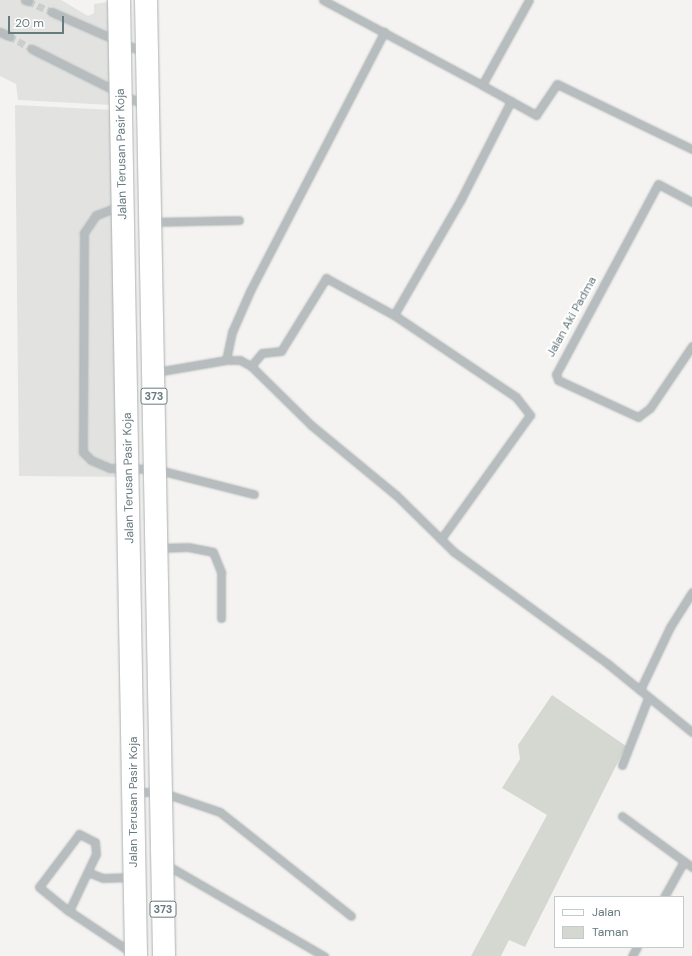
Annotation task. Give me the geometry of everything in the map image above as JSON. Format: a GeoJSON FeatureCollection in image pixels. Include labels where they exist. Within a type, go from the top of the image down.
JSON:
{"type":"FeatureCollection","features":[{"type":"Feature","properties":{"kind":"main road","name":"Jalan Terusan Pasir Koja"},"geometry":{"type":"LineString","coordinates":[[119,0],[135,792],[134,877],[137,956]]}},
{"type":"Feature","properties":{"kind":"main road","name":"373"},"geometry":{"type":"LineString","coordinates":[[146,0],[164,956]]}},
{"type":"Feature","properties":{"kind":"street"},"geometry":{"type":"LineString","coordinates":[[325,0],[539,115],[557,84],[692,149]]}},
{"type":"Feature","properties":{"kind":"street"},"geometry":{"type":"LineString","coordinates":[[482,85],[529,0]]}},
{"type":"Feature","properties":{"kind":"street"},"geometry":{"type":"LineString","coordinates":[[52,12],[120,40],[147,54]]}},
{"type":"Feature","properties":{"kind":"street"},"geometry":{"type":"LineString","coordinates":[[0,32],[9,36]]}},
{"type":"Feature","properties":{"kind":"street"},"geometry":{"type":"LineString","coordinates":[[226,360],[232,332],[250,291],[384,32]]}},
{"type":"Feature","properties":{"kind":"street"},"geometry":{"type":"LineString","coordinates":[[32,49],[148,107]]}},
{"type":"Feature","properties":{"kind":"street"},"geometry":{"type":"LineString","coordinates":[[394,315],[461,199],[511,101]]}},
{"type":"Feature","properties":{"kind":"street","name":"Jalan Aki Padma"},"geometry":{"type":"LineString","coordinates":[[692,202],[658,184],[556,374],[558,380],[638,417],[650,408],[692,346]]}},
{"type":"Feature","properties":{"kind":"street"},"geometry":{"type":"LineString","coordinates":[[123,204],[96,215],[84,233],[82,431],[85,456],[110,468],[155,469],[254,494]]}},
{"type":"Feature","properties":{"kind":"street"},"geometry":{"type":"LineString","coordinates":[[150,222],[239,220]]}},
{"type":"Feature","properties":{"kind":"street"},"geometry":{"type":"LineString","coordinates":[[251,366],[262,353],[281,351],[326,278],[394,315],[516,397],[530,415],[440,539]]}},
{"type":"Feature","properties":{"kind":"street"},"geometry":{"type":"LineString","coordinates":[[153,372],[226,360],[240,360],[251,366],[311,425],[396,495],[440,539],[640,690],[692,732]]}},
{"type":"Feature","properties":{"kind":"street"},"geometry":{"type":"LineString","coordinates":[[157,548],[188,547],[212,552],[221,572],[221,618]]}},
{"type":"Feature","properties":{"kind":"street"},"geometry":{"type":"LineString","coordinates":[[640,690],[670,627],[692,592]]}},
{"type":"Feature","properties":{"kind":"street"},"geometry":{"type":"LineString","coordinates":[[622,765],[648,698]]}},
{"type":"Feature","properties":{"kind":"street"},"geometry":{"type":"LineString","coordinates":[[135,792],[161,792],[203,805],[228,817],[351,916]]}},
{"type":"Feature","properties":{"kind":"street"},"geometry":{"type":"LineString","coordinates":[[622,816],[692,867]]}},
{"type":"Feature","properties":{"kind":"street"},"geometry":{"type":"LineString","coordinates":[[69,911],[90,873],[96,854],[95,842],[79,834],[39,887],[69,911],[137,956]]}},
{"type":"Feature","properties":{"kind":"street"},"geometry":{"type":"LineString","coordinates":[[665,896],[684,861]]}},
{"type":"Feature","properties":{"kind":"street"},"geometry":{"type":"LineString","coordinates":[[162,863],[192,877],[324,956]]}},
{"type":"Feature","properties":{"kind":"street"},"geometry":{"type":"LineString","coordinates":[[90,873],[103,878],[134,877]]}},
{"type":"Feature","properties":{"kind":"shaded area"},"geometry":{"type":"Polygon","coordinates":[[[0,0],[61,0],[88,16],[94,13],[94,4],[108,2],[111,105],[18,100],[16,84],[0,76],[0,0]]]}},
{"type":"Feature","properties":{"kind":"shaded area"},"geometry":{"type":"Polygon","coordinates":[[[15,105],[113,110],[124,477],[19,476],[15,105]]]}},
{"type":"Feature","properties":{"kind":"green space"},"geometry":{"type":"Polygon","coordinates":[[[552,695],[626,746],[525,947],[509,940],[501,956],[471,956],[547,815],[502,788],[520,759],[518,745],[552,695]]]}},
{"type":"Feature","properties":{"kind":"tunnel"},"geometry":{"type":"LineString","coordinates":[[28,1],[52,12]]}},
{"type":"Feature","properties":{"kind":"tunnel"},"geometry":{"type":"LineString","coordinates":[[9,36],[32,49]]}}]}
